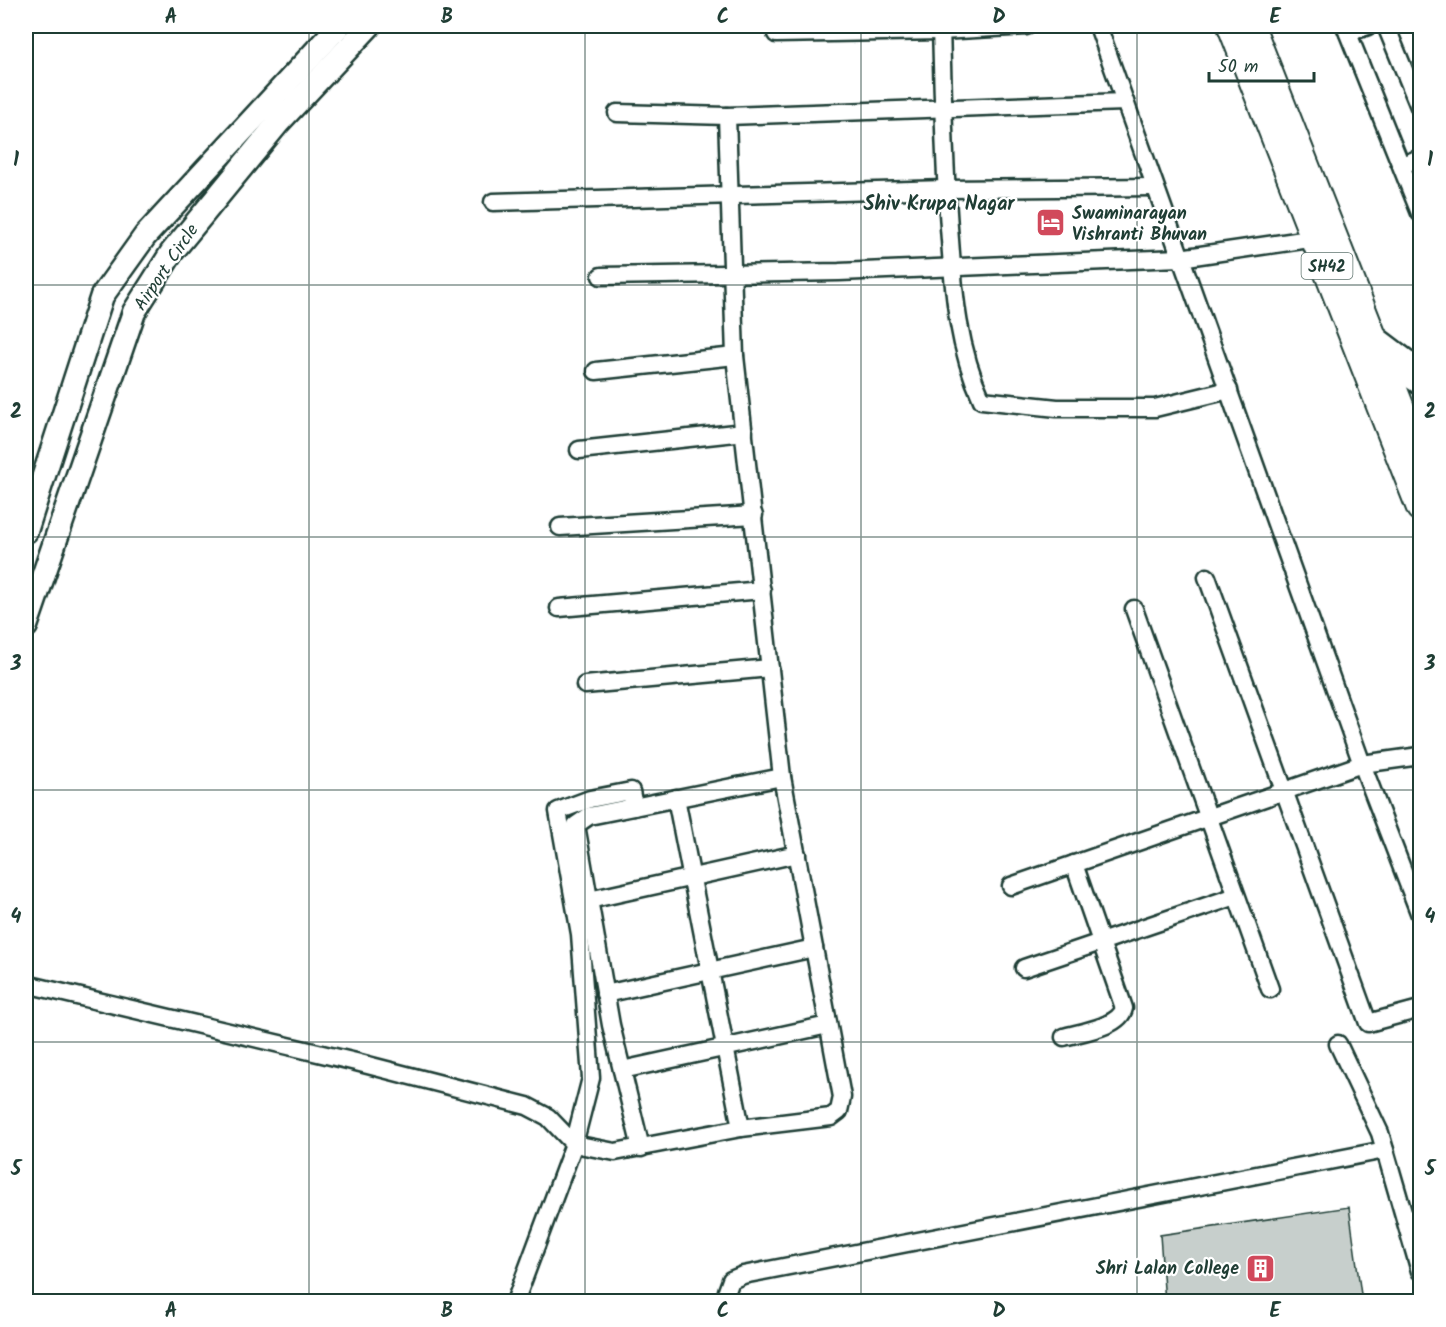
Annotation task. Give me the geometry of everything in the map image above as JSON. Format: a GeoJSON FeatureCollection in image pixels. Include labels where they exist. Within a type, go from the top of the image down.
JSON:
{"type":"FeatureCollection","features":[{"type":"Feature","properties":{"kind":"main road","name":"Airport Circle"},"geometry":{"type":"LineString","coordinates":[[26,531],[102,296],[145,236],[339,26]]}},
{"type":"Feature","properties":{"kind":"main road","name":"Airport Circle"},"geometry":{"type":"LineString","coordinates":[[26,626],[134,312],[172,252],[278,123],[369,26]]}},
{"type":"Feature","properties":{"kind":"main road","name":"SH42"},"geometry":{"type":"LineString","coordinates":[[1232,26],[1316,238],[1372,344],[1420,508]]}},
{"type":"Feature","properties":{"kind":"main road","name":"SH42"},"geometry":{"type":"LineString","coordinates":[[1251,26],[1372,344],[1420,456]]}},
{"type":"Feature","properties":{"kind":"main road"},"geometry":{"type":"LineString","coordinates":[[1372,344],[1420,383]]}},
{"type":"Feature","properties":{"kind":"street"},"geometry":{"type":"LineString","coordinates":[[776,34],[1027,26]]}},
{"type":"Feature","properties":{"kind":"street"},"geometry":{"type":"LineString","coordinates":[[1098,26],[1362,764],[1420,915]]}},
{"type":"Feature","properties":{"kind":"street"},"geometry":{"type":"LineString","coordinates":[[1368,26],[1347,29],[1420,212]]}},
{"type":"Feature","properties":{"kind":"street"},"geometry":{"type":"LineString","coordinates":[[1386,26],[1420,110]]}},
{"type":"Feature","properties":{"kind":"street"},"geometry":{"type":"LineString","coordinates":[[941,28],[946,189],[954,309],[969,372],[982,400],[1058,408],[1155,408],[1229,390]]}},
{"type":"Feature","properties":{"kind":"street"},"geometry":{"type":"LineString","coordinates":[[617,113],[727,116],[1125,102]]}},
{"type":"Feature","properties":{"kind":"street"},"geometry":{"type":"LineString","coordinates":[[26,984],[356,1062],[527,1106],[548,1117],[574,1144],[615,1152],[741,1128],[831,1117],[839,1111],[842,1097],[782,777],[735,356],[727,116]]}},
{"type":"Feature","properties":{"kind":"street"},"geometry":{"type":"LineString","coordinates":[[1402,165],[1420,158]]}},
{"type":"Feature","properties":{"kind":"street"},"geometry":{"type":"LineString","coordinates":[[493,202],[946,189],[1154,187]]}},
{"type":"Feature","properties":{"kind":"street"},"geometry":{"type":"LineString","coordinates":[[601,276],[839,272],[1180,258],[1316,238]]}},
{"type":"Feature","properties":{"kind":"street"},"geometry":{"type":"LineString","coordinates":[[1372,344],[1420,368]]}},
{"type":"Feature","properties":{"kind":"street"},"geometry":{"type":"LineString","coordinates":[[596,371],[735,356]]}},
{"type":"Feature","properties":{"kind":"street"},"geometry":{"type":"LineString","coordinates":[[579,450],[744,432]]}},
{"type":"Feature","properties":{"kind":"street"},"geometry":{"type":"LineString","coordinates":[[560,527],[754,515]]}},
{"type":"Feature","properties":{"kind":"street"},"geometry":{"type":"LineString","coordinates":[[1207,578],[1368,1023],[1420,1009]]}},
{"type":"Feature","properties":{"kind":"street"},"geometry":{"type":"LineString","coordinates":[[559,608],[762,590]]}},
{"type":"Feature","properties":{"kind":"street"},"geometry":{"type":"LineString","coordinates":[[1134,609],[1270,989]]}},
{"type":"Feature","properties":{"kind":"street"},"geometry":{"type":"LineString","coordinates":[[585,685],[770,668]]}},
{"type":"Feature","properties":{"kind":"street"},"geometry":{"type":"LineString","coordinates":[[1011,886],[1362,764],[1420,756]]}},
{"type":"Feature","properties":{"kind":"street"},"geometry":{"type":"LineString","coordinates":[[641,1148],[605,994],[576,825],[590,816],[782,777]]}},
{"type":"Feature","properties":{"kind":"street"},"geometry":{"type":"LineString","coordinates":[[515,1302],[574,1144],[591,1078],[580,934],[558,811],[590,799],[631,790],[634,807]]}},
{"type":"Feature","properties":{"kind":"street"},"geometry":{"type":"LineString","coordinates":[[676,798],[741,1128]]}},
{"type":"Feature","properties":{"kind":"street"},"geometry":{"type":"LineString","coordinates":[[589,900],[797,854]]}},
{"type":"Feature","properties":{"kind":"street"},"geometry":{"type":"LineString","coordinates":[[1064,1037],[1116,1020],[1123,1014],[1124,1008],[1074,864]]}},
{"type":"Feature","properties":{"kind":"street"},"geometry":{"type":"LineString","coordinates":[[1024,968],[1236,896]]}},
{"type":"Feature","properties":{"kind":"street"},"geometry":{"type":"LineString","coordinates":[[605,994],[814,948]]}},
{"type":"Feature","properties":{"kind":"street"},"geometry":{"type":"LineString","coordinates":[[622,1070],[828,1025]]}},
{"type":"Feature","properties":{"kind":"street"},"geometry":{"type":"LineString","coordinates":[[1338,1044],[1385,1150],[1416,1237],[1420,1271]]}},
{"type":"Feature","properties":{"kind":"street"},"geometry":{"type":"LineString","coordinates":[[727,1302],[727,1291],[731,1280],[743,1275],[1385,1150]]}},
{"type":"Feature","properties":{"kind":"building","name":"Shri Lalan College"},"geometry":{"type":"Polygon","coordinates":[[[1349,1207],[1362,1302],[1165,1302],[1160,1235],[1349,1207]]]}},
{"type":"Feature","properties":{"kind":"place","name":"Swaminarayan Vishranti Bhuvan"},"geometry":{"type":"Point","coordinates":[1051,223]}},
{"type":"Feature","properties":{"kind":"place","name":"Shri Lalan College"},"geometry":{"type":"Point","coordinates":[1260,1268]}},
{"type":"Feature","properties":{"kind":"district","name":"Shiv Krupa Nagar"},"geometry":{"type":"Point","coordinates":[939,203]}}]}
